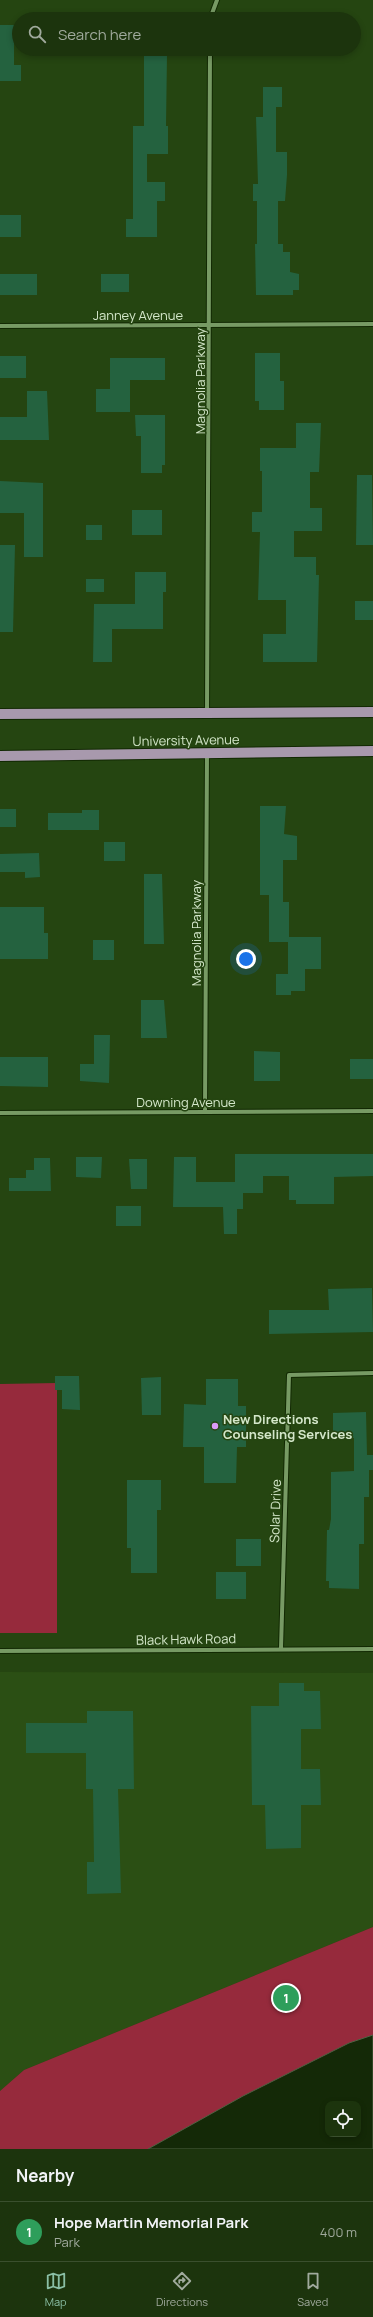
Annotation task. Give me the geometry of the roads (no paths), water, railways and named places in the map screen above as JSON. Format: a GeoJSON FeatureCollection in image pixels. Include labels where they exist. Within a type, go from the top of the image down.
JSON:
{"type":"FeatureCollection","features":[{"type":"Feature","properties":{"kind":"main road","name":"University Avenue"},"geometry":{"type":"LineString","coordinates":[[0,714],[373,712]]}},
{"type":"Feature","properties":{"kind":"main road","name":"University Avenue"},"geometry":{"type":"LineString","coordinates":[[0,756],[373,751]]}},
{"type":"Feature","properties":{"kind":"street"},"geometry":{"type":"LineString","coordinates":[[213,12],[217,0]]}},
{"type":"Feature","properties":{"kind":"street","name":"Magnolia Parkway"},"geometry":{"type":"LineString","coordinates":[[207,713],[210,325],[210,56]]}},
{"type":"Feature","properties":{"kind":"street","name":"Janney Avenue"},"geometry":{"type":"LineString","coordinates":[[0,326],[373,324]]}},
{"type":"Feature","properties":{"kind":"street","name":"Magnolia Parkway"},"geometry":{"type":"LineString","coordinates":[[205,1112],[207,753]]}},
{"type":"Feature","properties":{"kind":"street","name":"Downing Avenue"},"geometry":{"type":"LineString","coordinates":[[0,1114],[373,1111]]}},
{"type":"Feature","properties":{"kind":"street","name":"Solar Drive"},"geometry":{"type":"LineString","coordinates":[[281,1648],[290,1375],[373,1374]]}},
{"type":"Feature","properties":{"kind":"street","name":"Black Hawk Road"},"geometry":{"type":"LineString","coordinates":[[0,1652],[281,1648],[373,1649]]}},
{"type":"Feature","properties":{"kind":"place","name":"New Directions Counseling Services"},"geometry":{"type":"Point","coordinates":[215,1426]}},
{"type":"Feature","properties":{"kind":"place","name":"Hope Martin Memorial Park"},"geometry":{"type":"Point","coordinates":[286,1998]}}]}
